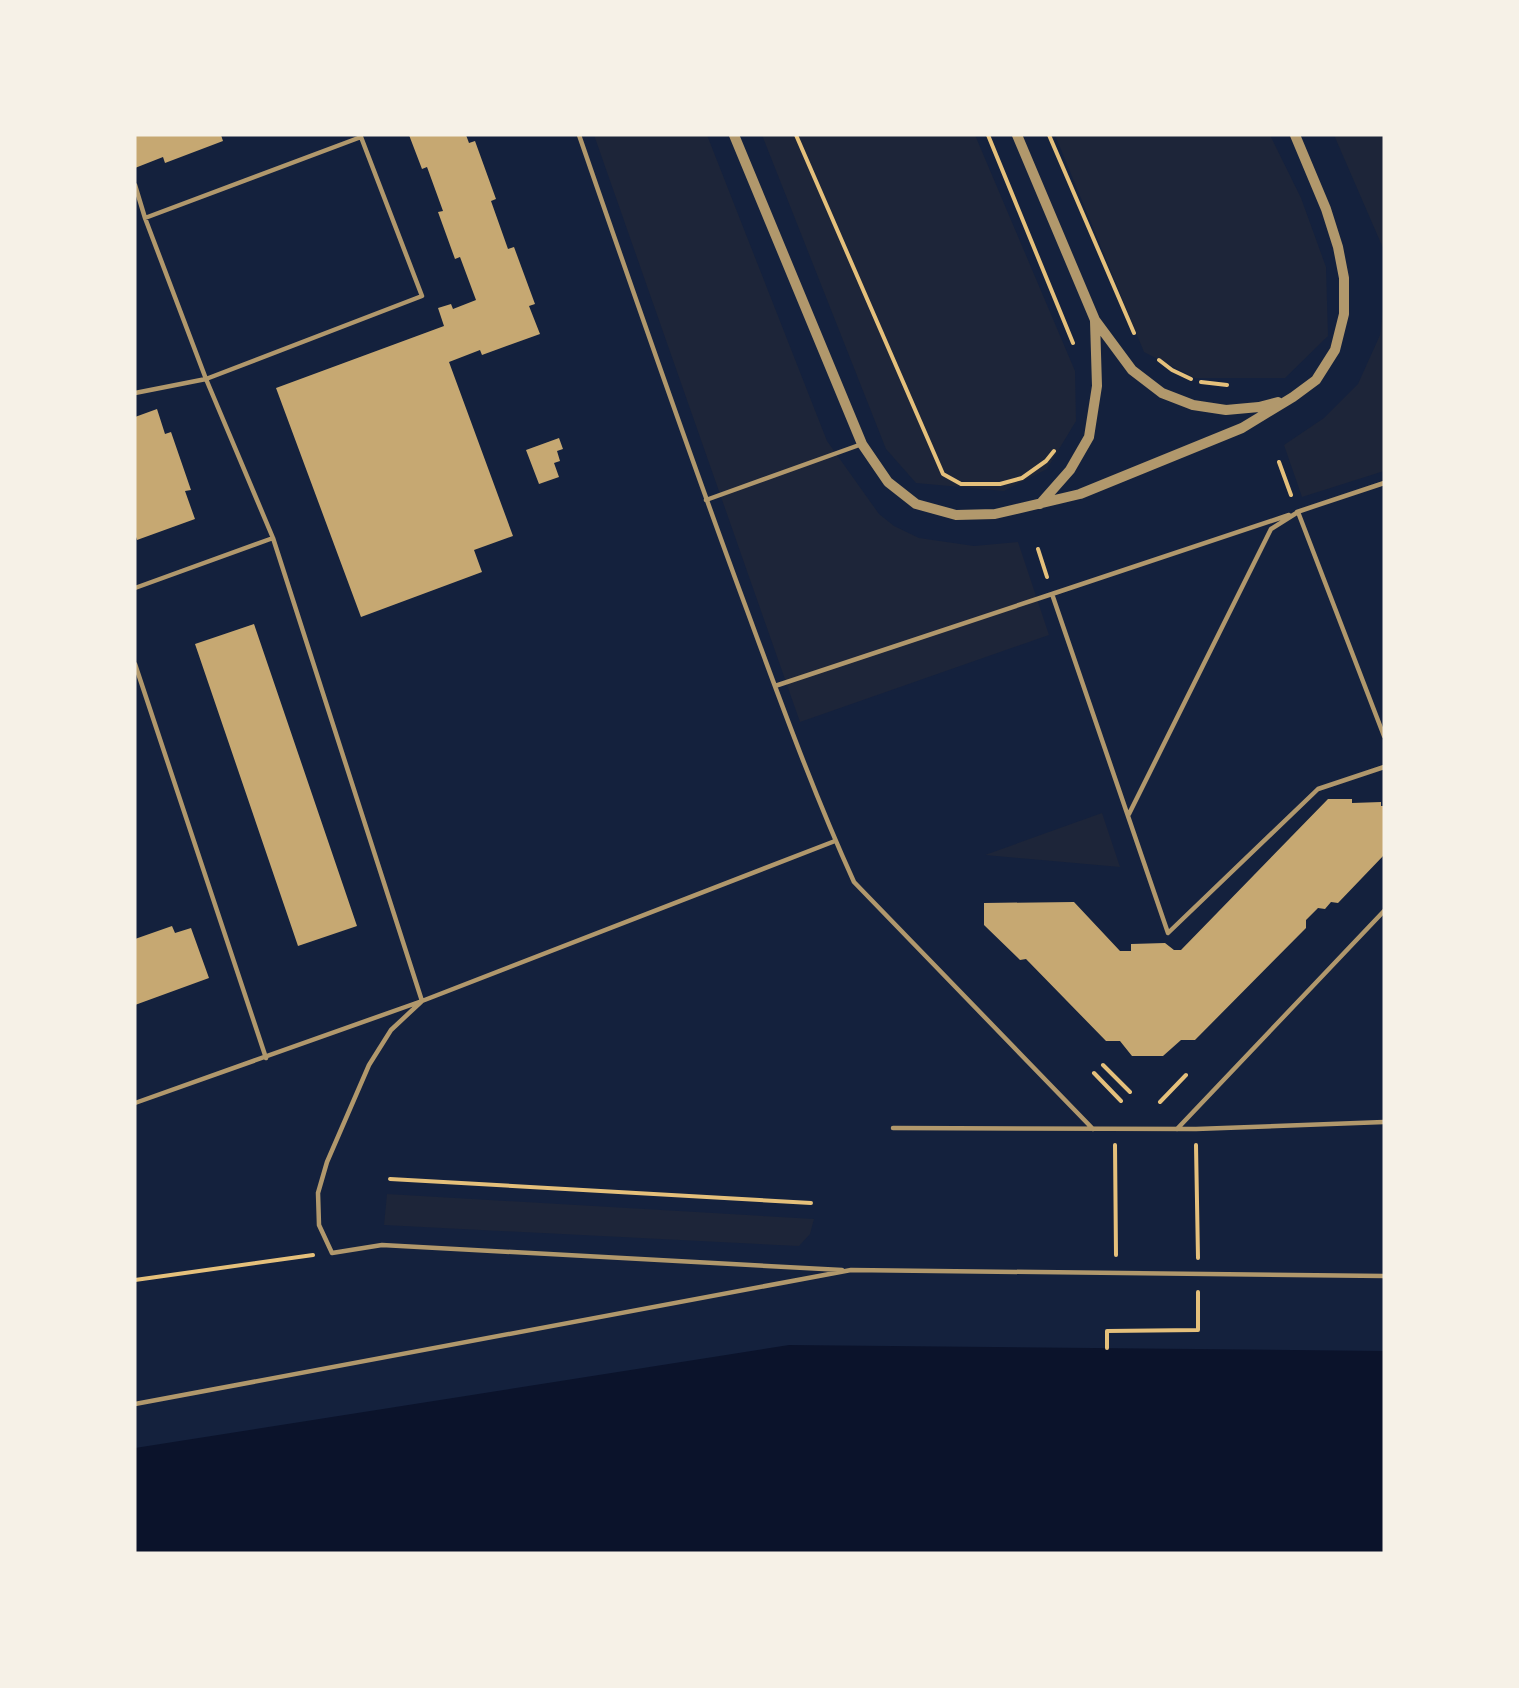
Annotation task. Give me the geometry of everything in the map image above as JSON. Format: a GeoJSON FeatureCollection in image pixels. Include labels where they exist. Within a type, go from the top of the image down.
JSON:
{"type":"FeatureCollection","features":[{"type":"Feature","properties":{"kind":"street"},"geometry":{"type":"LineString","coordinates":[[734,135],[862,444],[888,482],[916,504],[956,515],[995,514],[1080,494],[1242,428],[1316,380],[1335,350],[1344,314],[1344,278],[1338,247],[1326,209],[1295,135]]}},
{"type":"Feature","properties":{"kind":"street"},"geometry":{"type":"LineString","coordinates":[[1017,135],[1095,320],[1132,370],[1162,393],[1193,405],[1226,410],[1259,407],[1293,397]]}},
{"type":"Feature","properties":{"kind":"street"},"geometry":{"type":"LineString","coordinates":[[1039,504],[1070,470],[1089,437],[1097,386],[1095,320]]}},
{"type":"Feature","properties":{"kind":"lane"},"geometry":{"type":"LineString","coordinates":[[579,135],[706,500],[835,841],[854,882],[1093,1129]]}},
{"type":"Feature","properties":{"kind":"lane"},"geometry":{"type":"LineString","coordinates":[[135,393],[206,379],[422,296],[361,137],[145,218]]}},
{"type":"Feature","properties":{"kind":"lane"},"geometry":{"type":"LineString","coordinates":[[135,185],[145,218],[206,379],[273,538],[422,1000]]}},
{"type":"Feature","properties":{"kind":"lane"},"geometry":{"type":"LineString","coordinates":[[706,500],[862,444]]}},
{"type":"Feature","properties":{"kind":"lane"},"geometry":{"type":"LineString","coordinates":[[775,686],[1384,483]]}},
{"type":"Feature","properties":{"kind":"lane"},"geometry":{"type":"LineString","coordinates":[[1298,512],[1384,736]]}},
{"type":"Feature","properties":{"kind":"lane"},"geometry":{"type":"LineString","coordinates":[[1129,814],[1271,529],[1298,512]]}},
{"type":"Feature","properties":{"kind":"lane"},"geometry":{"type":"LineString","coordinates":[[135,588],[273,538]]}},
{"type":"Feature","properties":{"kind":"lane"},"geometry":{"type":"LineString","coordinates":[[1052,594],[1168,933],[1318,789],[1384,767]]}},
{"type":"Feature","properties":{"kind":"lane"},"geometry":{"type":"LineString","coordinates":[[135,664],[266,1058]]}},
{"type":"Feature","properties":{"kind":"lane"},"geometry":{"type":"LineString","coordinates":[[135,1103],[266,1058],[422,1000],[835,841]]}},
{"type":"Feature","properties":{"kind":"lane"},"geometry":{"type":"LineString","coordinates":[[1177,1129],[1384,911]]}},
{"type":"Feature","properties":{"kind":"lane"},"geometry":{"type":"LineString","coordinates":[[422,1000],[392,1030],[369,1065],[327,1162],[318,1193],[319,1225],[332,1252],[381,1245],[851,1270],[1384,1276]]}},
{"type":"Feature","properties":{"kind":"lane"},"geometry":{"type":"LineString","coordinates":[[893,1128],[1196,1129],[1384,1122]]}},
{"type":"Feature","properties":{"kind":"lane"},"geometry":{"type":"LineString","coordinates":[[135,1404],[851,1270]]}},
{"type":"Feature","properties":{"kind":"path"},"geometry":{"type":"LineString","coordinates":[[795,135],[943,474],[961,484],[1000,484],[1022,478],[1046,461],[1056,448]]}},
{"type":"Feature","properties":{"kind":"path"},"geometry":{"type":"LineString","coordinates":[[988,135],[1074,346]]}},
{"type":"Feature","properties":{"kind":"path"},"geometry":{"type":"LineString","coordinates":[[1049,135],[1134,335]]}},
{"type":"Feature","properties":{"kind":"path"},"geometry":{"type":"LineString","coordinates":[[1157,359],[1172,370],[1198,382],[1227,385]]}},
{"type":"Feature","properties":{"kind":"path"},"geometry":{"type":"LineString","coordinates":[[1279,462],[1298,512]]}},
{"type":"Feature","properties":{"kind":"path"},"geometry":{"type":"LineString","coordinates":[[1038,549],[1052,594]]}},
{"type":"Feature","properties":{"kind":"path"},"geometry":{"type":"LineString","coordinates":[[1103,1065],[1130,1092]]}},
{"type":"Feature","properties":{"kind":"path"},"geometry":{"type":"LineString","coordinates":[[1095,1073],[1121,1101]]}},
{"type":"Feature","properties":{"kind":"path"},"geometry":{"type":"LineString","coordinates":[[1160,1102],[1186,1075]]}},
{"type":"Feature","properties":{"kind":"path"},"geometry":{"type":"LineString","coordinates":[[1115,1129],[1116,1272]]}},
{"type":"Feature","properties":{"kind":"path"},"geometry":{"type":"LineString","coordinates":[[1107,1348],[1107,1331],[1198,1330],[1196,1129]]}},
{"type":"Feature","properties":{"kind":"path"},"geometry":{"type":"LineString","coordinates":[[390,1179],[811,1203]]}},
{"type":"Feature","properties":{"kind":"path"},"geometry":{"type":"LineString","coordinates":[[135,1280],[332,1252]]}},
{"type":"Feature","properties":{"kind":"shaded area"},"geometry":{"type":"Polygon","coordinates":[[[594,135],[707,135],[827,441],[879,514],[894,526],[919,538],[974,546],[1018,542],[1049,635],[800,722],[594,135]]]}},
{"type":"Feature","properties":{"kind":"shaded area"},"geometry":{"type":"Polygon","coordinates":[[[762,135],[975,135],[1075,371],[1076,421],[1047,469],[1004,491],[916,483],[886,449],[762,135]]]}},
{"type":"Feature","properties":{"kind":"shaded area"},"geometry":{"type":"Polygon","coordinates":[[[1055,135],[1270,135],[1301,198],[1326,267],[1328,336],[1285,378],[1195,378],[1144,352],[1055,135]]]}},
{"type":"Feature","properties":{"kind":"shaded area"},"geometry":{"type":"Polygon","coordinates":[[[1334,135],[1384,135],[1384,277],[1383,248],[1334,135]]]}},
{"type":"Feature","properties":{"kind":"shaded area"},"geometry":{"type":"Polygon","coordinates":[[[1384,302],[1384,471],[1302,497],[1284,445],[1324,418],[1358,384],[1380,335],[1384,302]]]}},
{"type":"Feature","properties":{"kind":"shaded area"},"geometry":{"type":"Polygon","coordinates":[[[1102,813],[1120,867],[985,855],[1102,813]]]}},
{"type":"Feature","properties":{"kind":"shaded area"},"geometry":{"type":"Polygon","coordinates":[[[387,1194],[814,1219],[810,1234],[799,1246],[384,1225],[387,1194]]]}},
{"type":"Feature","properties":{"kind":"shaded area"},"geometry":{"type":"Polygon","coordinates":[[[789,1345],[1384,1351],[1384,1553],[135,1553],[135,1448],[789,1345]]]}},
{"type":"Feature","properties":{"kind":"building"},"geometry":{"type":"Polygon","coordinates":[[[135,135],[221,135],[223,141],[165,163],[163,157],[135,168],[135,135]]]}},
{"type":"Feature","properties":{"kind":"building"},"geometry":{"type":"Polygon","coordinates":[[[409,135],[466,135],[469,143],[475,141],[496,199],[491,201],[508,249],[514,247],[535,304],[529,306],[540,334],[482,355],[480,350],[449,362],[513,536],[474,550],[482,572],[361,617],[276,388],[444,326],[438,308],[451,304],[453,309],[476,300],[460,257],[455,259],[438,212],[443,211],[427,167],[422,169],[409,135]]]}},
{"type":"Feature","properties":{"kind":"building"},"geometry":{"type":"Polygon","coordinates":[[[157,409],[165,434],[171,432],[191,490],[185,491],[195,519],[137,540],[135,534],[135,417],[157,409]]]}},
{"type":"Feature","properties":{"kind":"building"},"geometry":{"type":"Polygon","coordinates":[[[559,438],[563,449],[557,451],[560,461],[554,463],[559,477],[539,484],[526,450],[559,438]]]}},
{"type":"Feature","properties":{"kind":"building"},"geometry":{"type":"Polygon","coordinates":[[[254,624],[357,926],[298,946],[195,644],[254,624]]]}},
{"type":"Feature","properties":{"kind":"building"},"geometry":{"type":"Polygon","coordinates":[[[1328,799],[1352,799],[1352,803],[1381,802],[1381,806],[1384,806],[1384,855],[1338,903],[1331,902],[1325,909],[1318,908],[1306,920],[1306,928],[1195,1040],[1181,1040],[1163,1056],[1132,1056],[1120,1041],[1106,1041],[1026,959],[1020,960],[984,925],[984,903],[1074,902],[1120,951],[1131,951],[1131,944],[1165,943],[1174,950],[1181,950],[1328,799]]]}},
{"type":"Feature","properties":{"kind":"building"},"geometry":{"type":"Polygon","coordinates":[[[172,926],[175,933],[191,928],[209,978],[135,1005],[135,939],[172,926]]]}}]}
